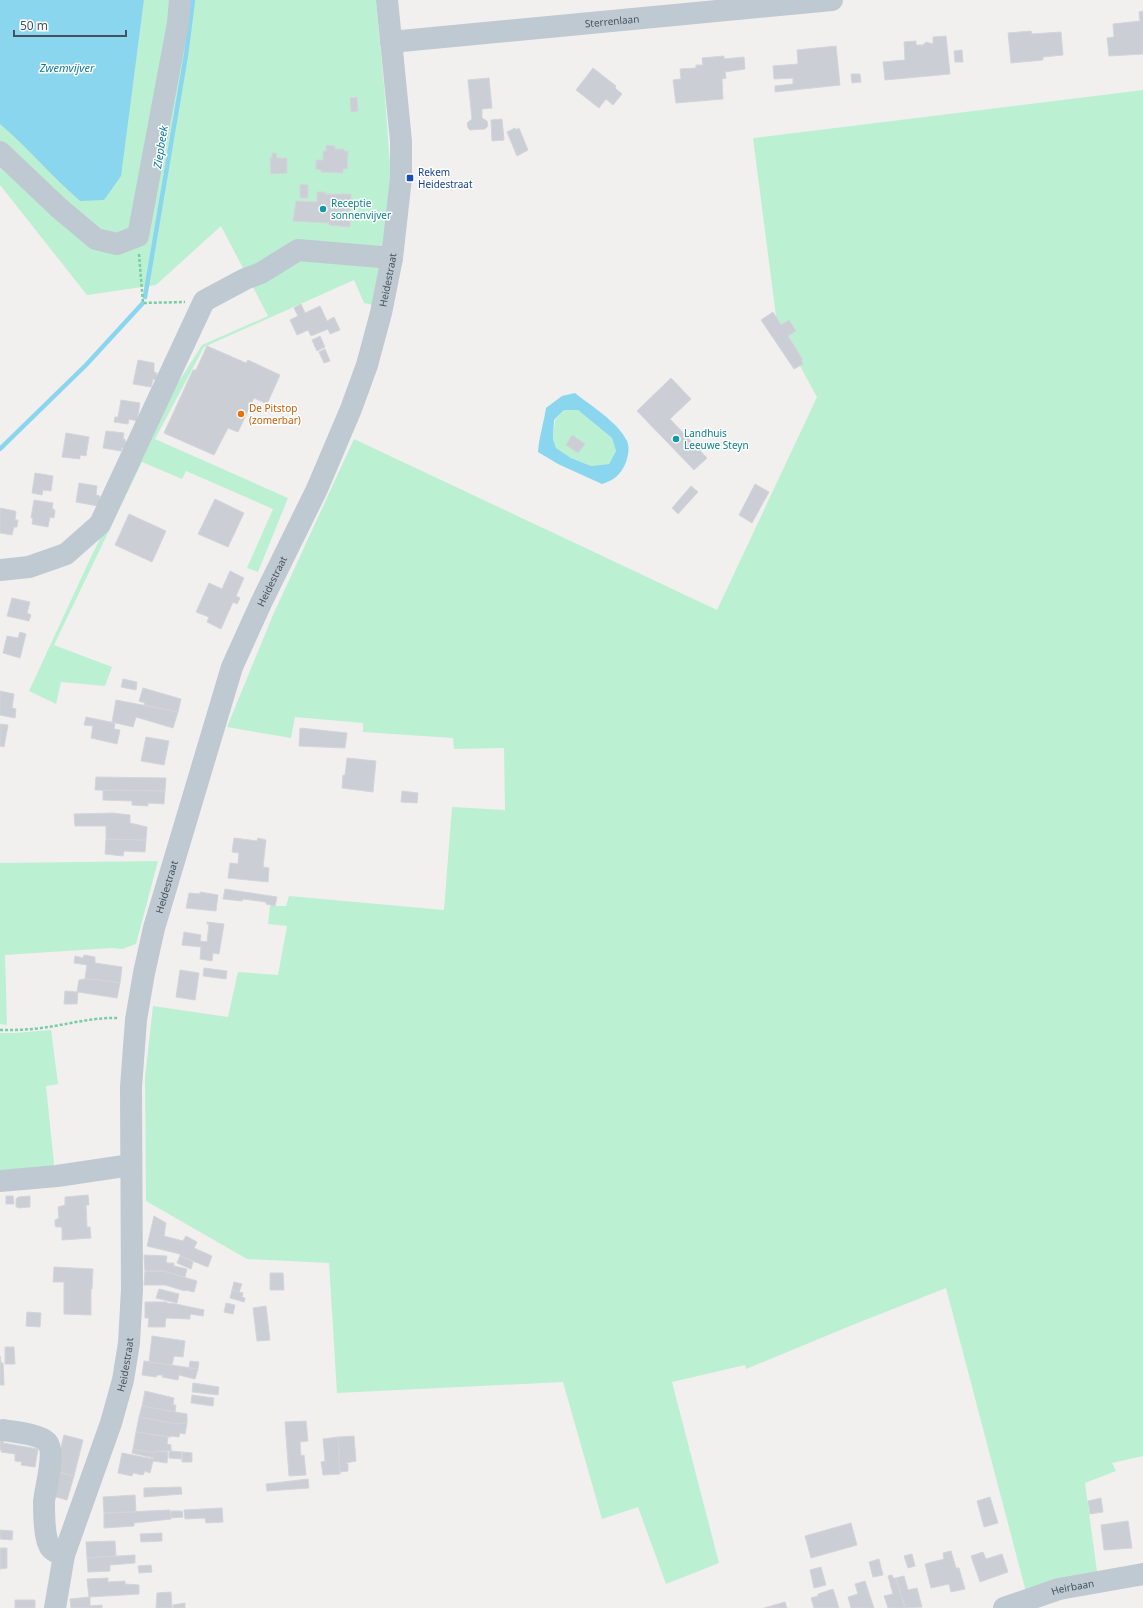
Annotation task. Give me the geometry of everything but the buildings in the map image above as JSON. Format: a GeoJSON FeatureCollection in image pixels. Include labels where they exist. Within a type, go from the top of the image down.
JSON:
{"type":"FeatureCollection","features":[{"type":"Feature","properties":{"kind":"street"},"geometry":{"type":"LineString","coordinates":[[0,152],[59,208],[96,239],[117,244],[138,236],[178,23],[180,0]]}},
{"type":"Feature","properties":{"kind":"street","name":"Heidestraat"},"geometry":{"type":"LineString","coordinates":[[55,1608],[64,1555],[111,1423],[123,1380],[129,1343],[132,1289],[131,1087],[136,1020],[154,928],[232,667],[317,489],[351,409],[367,365],[381,313],[392,258],[401,178],[401,141],[387,0]]}},
{"type":"Feature","properties":{"kind":"street","name":"Sterrenlaan"},"geometry":{"type":"LineString","coordinates":[[391,42],[832,0]]}},
{"type":"Feature","properties":{"kind":"street"},"geometry":{"type":"LineString","coordinates":[[0,570],[29,567],[66,554],[100,524],[204,301],[245,279],[261,273],[298,250],[392,258]]}},
{"type":"Feature","properties":{"kind":"street"},"geometry":{"type":"LineString","coordinates":[[0,1181],[57,1176],[131,1165]]}},
{"type":"Feature","properties":{"kind":"street"},"geometry":{"type":"LineString","coordinates":[[3,1430],[41,1438],[48,1443],[51,1454],[44,1502],[46,1533],[49,1546],[54,1551],[64,1555]]}},
{"type":"Feature","properties":{"kind":"street","name":"Heirbaan"},"geometry":{"type":"LineString","coordinates":[[1004,1608],[1059,1589],[1143,1574]]}},
{"type":"Feature","properties":{"kind":"path"},"geometry":{"type":"LineString","coordinates":[[138,236],[143,303],[204,301]]}},
{"type":"Feature","properties":{"kind":"path"},"geometry":{"type":"LineString","coordinates":[[0,1030],[40,1028],[104,1017],[136,1020]]}},
{"type":"Feature","properties":{"kind":"green space"},"geometry":{"type":"Polygon","coordinates":[[[144,0],[376,0],[392,191],[373,305],[364,303],[354,280],[204,347],[155,439],[288,498],[258,572],[247,568],[273,509],[186,471],[182,479],[142,462],[54,645],[112,667],[105,686],[61,682],[56,704],[29,691],[91,557],[174,389],[202,345],[268,316],[221,226],[156,285],[87,295],[0,185],[0,124],[80,201],[133,82],[144,0]]]}},
{"type":"Feature","properties":{"kind":"green space"},"geometry":{"type":"Polygon","coordinates":[[[1143,90],[1143,1456],[1112,1463],[1116,1471],[1085,1483],[1097,1572],[1026,1592],[946,1288],[746,1369],[745,1365],[672,1382],[719,1563],[666,1584],[638,1507],[602,1519],[563,1382],[337,1393],[329,1263],[247,1259],[146,1201],[145,1078],[153,1006],[228,1017],[238,972],[278,975],[287,926],[268,924],[270,906],[286,906],[289,896],[444,910],[452,807],[505,810],[504,748],[454,749],[453,738],[363,732],[363,723],[295,717],[291,738],[227,727],[273,615],[354,439],[717,610],[817,397],[777,324],[753,138],[1143,90]]]}},
{"type":"Feature","properties":{"kind":"green space"},"geometry":{"type":"Polygon","coordinates":[[[564,410],[578,410],[612,438],[616,451],[609,464],[591,466],[571,458],[556,448],[553,439],[555,420],[564,410]]]}},
{"type":"Feature","properties":{"kind":"green space"},"geometry":{"type":"Polygon","coordinates":[[[158,861],[136,944],[122,949],[111,948],[5,955],[7,1025],[0,1024],[0,863],[158,861]]]}},
{"type":"Feature","properties":{"kind":"green space"},"geometry":{"type":"Polygon","coordinates":[[[51,1030],[58,1084],[46,1086],[55,1173],[0,1178],[0,1033],[51,1030]]]}},
{"type":"Feature","properties":{"kind":"water","name":"Zwemvijver"},"geometry":{"type":"Polygon","coordinates":[[[0,0],[144,0],[121,176],[104,200],[80,201],[0,124],[0,0]]]}},
{"type":"Feature","properties":{"kind":"water"},"geometry":{"type":"Polygon","coordinates":[[[575,393],[611,421],[623,434],[628,444],[628,455],[622,470],[614,479],[602,484],[558,464],[538,452],[546,408],[562,396],[575,393]],[[564,410],[554,420],[553,439],[556,448],[571,458],[591,466],[609,464],[616,451],[612,438],[578,410],[564,410]]]}},
{"type":"Feature","properties":{"kind":"waterway","name":"Ziepbeek"},"geometry":{"type":"LineString","coordinates":[[145,297],[186,55],[193,0]]}},
{"type":"Feature","properties":{"kind":"waterway","name":"Ziepbeek"},"geometry":{"type":"LineString","coordinates":[[0,449],[86,365],[142,304]]}},
{"type":"Feature","properties":{"kind":"place","name":"Rekem Heidestraat"},"geometry":{"type":"Point","coordinates":[410,178]}},
{"type":"Feature","properties":{"kind":"place","name":"Receptie sonnenvijver"},"geometry":{"type":"Point","coordinates":[323,209]}},
{"type":"Feature","properties":{"kind":"place","name":"De Pitstop (zomerbar)"},"geometry":{"type":"Point","coordinates":[241,414]}},
{"type":"Feature","properties":{"kind":"place","name":"Landhuis Leeuwe Steyn"},"geometry":{"type":"Point","coordinates":[676,439]}}]}
